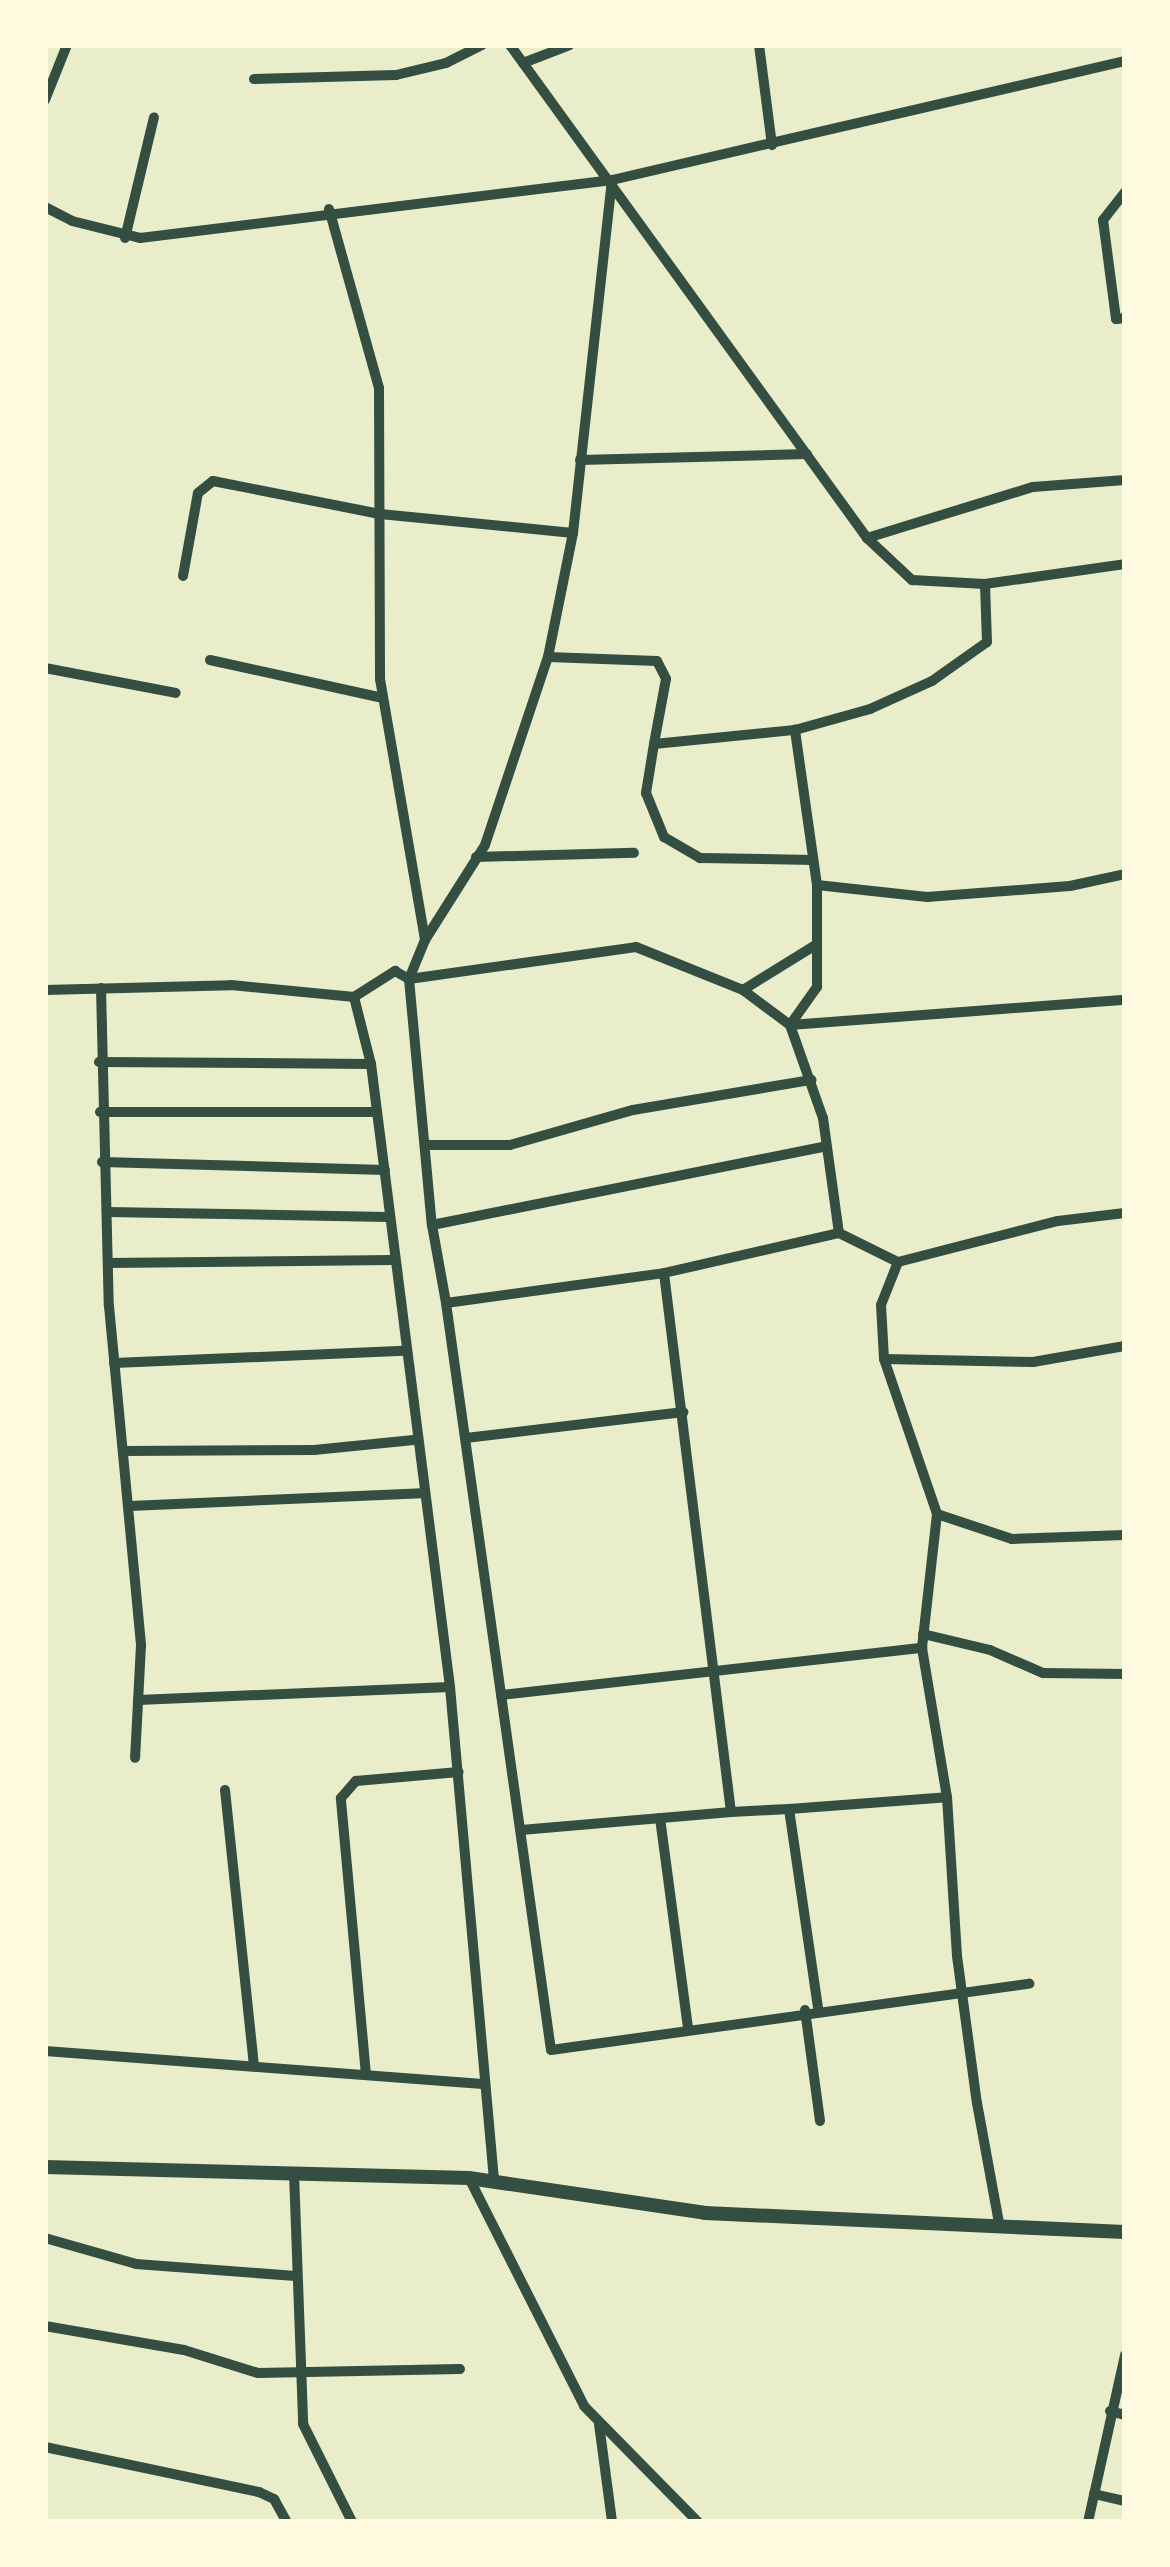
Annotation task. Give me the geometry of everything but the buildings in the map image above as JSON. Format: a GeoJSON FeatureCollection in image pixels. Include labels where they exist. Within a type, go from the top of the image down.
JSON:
{"type":"FeatureCollection","features":[{"type":"Feature","properties":{"kind":"main road"},"geometry":{"type":"LineString","coordinates":[[45,2167],[469,2178],[705,2212],[1125,2232]]}},
{"type":"Feature","properties":{"kind":"street"},"geometry":{"type":"LineString","coordinates":[[45,100],[67,45]]}},
{"type":"Feature","properties":{"kind":"street"},"geometry":{"type":"LineString","coordinates":[[254,80],[396,75],[446,63],[482,45]]}},
{"type":"Feature","properties":{"kind":"street"},"geometry":{"type":"LineString","coordinates":[[510,45],[612,180],[867,538],[912,580],[986,584],[1125,564]]}},
{"type":"Feature","properties":{"kind":"street"},"geometry":{"type":"LineString","coordinates":[[524,64],[570,45]]}},
{"type":"Feature","properties":{"kind":"street"},"geometry":{"type":"LineString","coordinates":[[759,45],[772,145]]}},
{"type":"Feature","properties":{"kind":"street"},"geometry":{"type":"LineString","coordinates":[[45,206],[125,238],[329,210],[612,180],[1125,60]]}},
{"type":"Feature","properties":{"kind":"street"},"geometry":{"type":"LineString","coordinates":[[125,238],[154,117]]}},
{"type":"Feature","properties":{"kind":"street"},"geometry":{"type":"LineString","coordinates":[[612,180],[573,533],[548,657],[476,858],[425,940],[409,979],[432,1225],[552,2050],[818,2008],[962,1997],[1029,1984]]}},
{"type":"Feature","properties":{"kind":"street"},"geometry":{"type":"LineString","coordinates":[[1125,192],[1103,220],[1116,319],[1125,318]]}},
{"type":"Feature","properties":{"kind":"street"},"geometry":{"type":"LineString","coordinates":[[329,210],[379,388],[384,698],[425,940]]}},
{"type":"Feature","properties":{"kind":"street"},"geometry":{"type":"LineString","coordinates":[[580,460],[807,454]]}},
{"type":"Feature","properties":{"kind":"street"},"geometry":{"type":"LineString","coordinates":[[867,538],[1033,487],[1125,480]]}},
{"type":"Feature","properties":{"kind":"street"},"geometry":{"type":"LineString","coordinates":[[184,576],[198,493],[206,482],[380,514],[573,533]]}},
{"type":"Feature","properties":{"kind":"street"},"geometry":{"type":"LineString","coordinates":[[654,744],[796,730],[901,695],[987,642],[986,584]]}},
{"type":"Feature","properties":{"kind":"street"},"geometry":{"type":"LineString","coordinates":[[548,657],[657,662],[666,679],[646,793],[664,837],[700,858],[814,860]]}},
{"type":"Feature","properties":{"kind":"street"},"geometry":{"type":"LineString","coordinates":[[210,660],[384,698]]}},
{"type":"Feature","properties":{"kind":"street"},"geometry":{"type":"LineString","coordinates":[[45,668],[176,693]]}},
{"type":"Feature","properties":{"kind":"street"},"geometry":{"type":"LineString","coordinates":[[790,1025],[817,988],[817,885],[796,730]]}},
{"type":"Feature","properties":{"kind":"street"},"geometry":{"type":"LineString","coordinates":[[476,858],[634,853]]}},
{"type":"Feature","properties":{"kind":"street"},"geometry":{"type":"LineString","coordinates":[[817,885],[927,898],[1070,886],[1125,874]]}},
{"type":"Feature","properties":{"kind":"street"},"geometry":{"type":"LineString","coordinates":[[743,990],[814,946]]}},
{"type":"Feature","properties":{"kind":"street"},"geometry":{"type":"LineString","coordinates":[[45,990],[231,985],[354,997],[395,971],[409,979],[636,947],[743,990],[790,1025],[811,1080],[839,1233]]}},
{"type":"Feature","properties":{"kind":"street"},"geometry":{"type":"LineString","coordinates":[[101,988],[102,1162],[114,1363],[130,1506],[138,1700],[134,1758]]}},
{"type":"Feature","properties":{"kind":"street"},"geometry":{"type":"LineString","coordinates":[[354,997],[371,1064],[414,1440],[450,1687],[494,2181]]}},
{"type":"Feature","properties":{"kind":"street"},"geometry":{"type":"LineString","coordinates":[[790,1025],[1125,1000]]}},
{"type":"Feature","properties":{"kind":"street"},"geometry":{"type":"LineString","coordinates":[[99,1062],[371,1064]]}},
{"type":"Feature","properties":{"kind":"street"},"geometry":{"type":"LineString","coordinates":[[427,1145],[510,1145],[633,1110],[811,1080]]}},
{"type":"Feature","properties":{"kind":"street"},"geometry":{"type":"LineString","coordinates":[[100,1112],[376,1112]]}},
{"type":"Feature","properties":{"kind":"street"},"geometry":{"type":"LineString","coordinates":[[432,1225],[826,1146]]}},
{"type":"Feature","properties":{"kind":"street"},"geometry":{"type":"LineString","coordinates":[[102,1162],[384,1170]]}},
{"type":"Feature","properties":{"kind":"street"},"geometry":{"type":"LineString","coordinates":[[107,1212],[387,1217]]}},
{"type":"Feature","properties":{"kind":"street"},"geometry":{"type":"LineString","coordinates":[[446,1303],[664,1273],[839,1233],[898,1262],[1058,1222],[1125,1213]]}},
{"type":"Feature","properties":{"kind":"street"},"geometry":{"type":"LineString","coordinates":[[108,1263],[392,1260]]}},
{"type":"Feature","properties":{"kind":"street"},"geometry":{"type":"LineString","coordinates":[[898,1262],[881,1305],[884,1358],[937,1514],[922,1648],[947,1797],[962,1997],[999,2223]]}},
{"type":"Feature","properties":{"kind":"street"},"geometry":{"type":"LineString","coordinates":[[664,1273],[731,1812]]}},
{"type":"Feature","properties":{"kind":"street"},"geometry":{"type":"LineString","coordinates":[[884,1358],[1033,1362],[1125,1346]]}},
{"type":"Feature","properties":{"kind":"street"},"geometry":{"type":"LineString","coordinates":[[114,1363],[404,1352]]}},
{"type":"Feature","properties":{"kind":"street"},"geometry":{"type":"LineString","coordinates":[[466,1438],[683,1412]]}},
{"type":"Feature","properties":{"kind":"street"},"geometry":{"type":"LineString","coordinates":[[123,1451],[314,1450],[414,1440]]}},
{"type":"Feature","properties":{"kind":"street"},"geometry":{"type":"LineString","coordinates":[[130,1506],[422,1493]]}},
{"type":"Feature","properties":{"kind":"street"},"geometry":{"type":"LineString","coordinates":[[937,1514],[1012,1539],[1125,1535]]}},
{"type":"Feature","properties":{"kind":"street"},"geometry":{"type":"LineString","coordinates":[[923,1634],[990,1650],[1043,1672],[1125,1674]]}},
{"type":"Feature","properties":{"kind":"street"},"geometry":{"type":"LineString","coordinates":[[501,1695],[922,1648]]}},
{"type":"Feature","properties":{"kind":"street"},"geometry":{"type":"LineString","coordinates":[[138,1700],[450,1687]]}},
{"type":"Feature","properties":{"kind":"street"},"geometry":{"type":"LineString","coordinates":[[366,2075],[341,1798],[356,1781],[459,1772]]}},
{"type":"Feature","properties":{"kind":"street"},"geometry":{"type":"LineString","coordinates":[[225,1790],[254,2066]]}},
{"type":"Feature","properties":{"kind":"street"},"geometry":{"type":"LineString","coordinates":[[522,1830],[947,1797]]}},
{"type":"Feature","properties":{"kind":"street"},"geometry":{"type":"LineString","coordinates":[[789,1809],[818,2008]]}},
{"type":"Feature","properties":{"kind":"street"},"geometry":{"type":"LineString","coordinates":[[660,1818],[688,2029]]}},
{"type":"Feature","properties":{"kind":"street"},"geometry":{"type":"LineString","coordinates":[[804,2010],[820,2121]]}},
{"type":"Feature","properties":{"kind":"street"},"geometry":{"type":"LineString","coordinates":[[45,2052],[150,2064],[254,2066],[484,2084]]}},
{"type":"Feature","properties":{"kind":"street"},"geometry":{"type":"LineString","coordinates":[[294,2173],[297,2372],[304,2424],[352,2522]]}},
{"type":"Feature","properties":{"kind":"street"},"geometry":{"type":"LineString","coordinates":[[469,2178],[584,2406],[698,2522]]}},
{"type":"Feature","properties":{"kind":"street"},"geometry":{"type":"LineString","coordinates":[[45,2238],[136,2264],[296,2276]]}},
{"type":"Feature","properties":{"kind":"street"},"geometry":{"type":"LineString","coordinates":[[45,2326],[184,2350],[258,2373],[460,2369]]}},
{"type":"Feature","properties":{"kind":"street"},"geometry":{"type":"LineString","coordinates":[[1088,2522],[1125,2354]]}},
{"type":"Feature","properties":{"kind":"street"},"geometry":{"type":"LineString","coordinates":[[1110,2411],[1125,2414]]}},
{"type":"Feature","properties":{"kind":"street"},"geometry":{"type":"LineString","coordinates":[[599,2424],[612,2522]]}},
{"type":"Feature","properties":{"kind":"street"},"geometry":{"type":"LineString","coordinates":[[45,2447],[259,2492],[274,2499],[287,2522]]}},
{"type":"Feature","properties":{"kind":"street"},"geometry":{"type":"LineString","coordinates":[[1094,2494],[1125,2501]]}}]}
